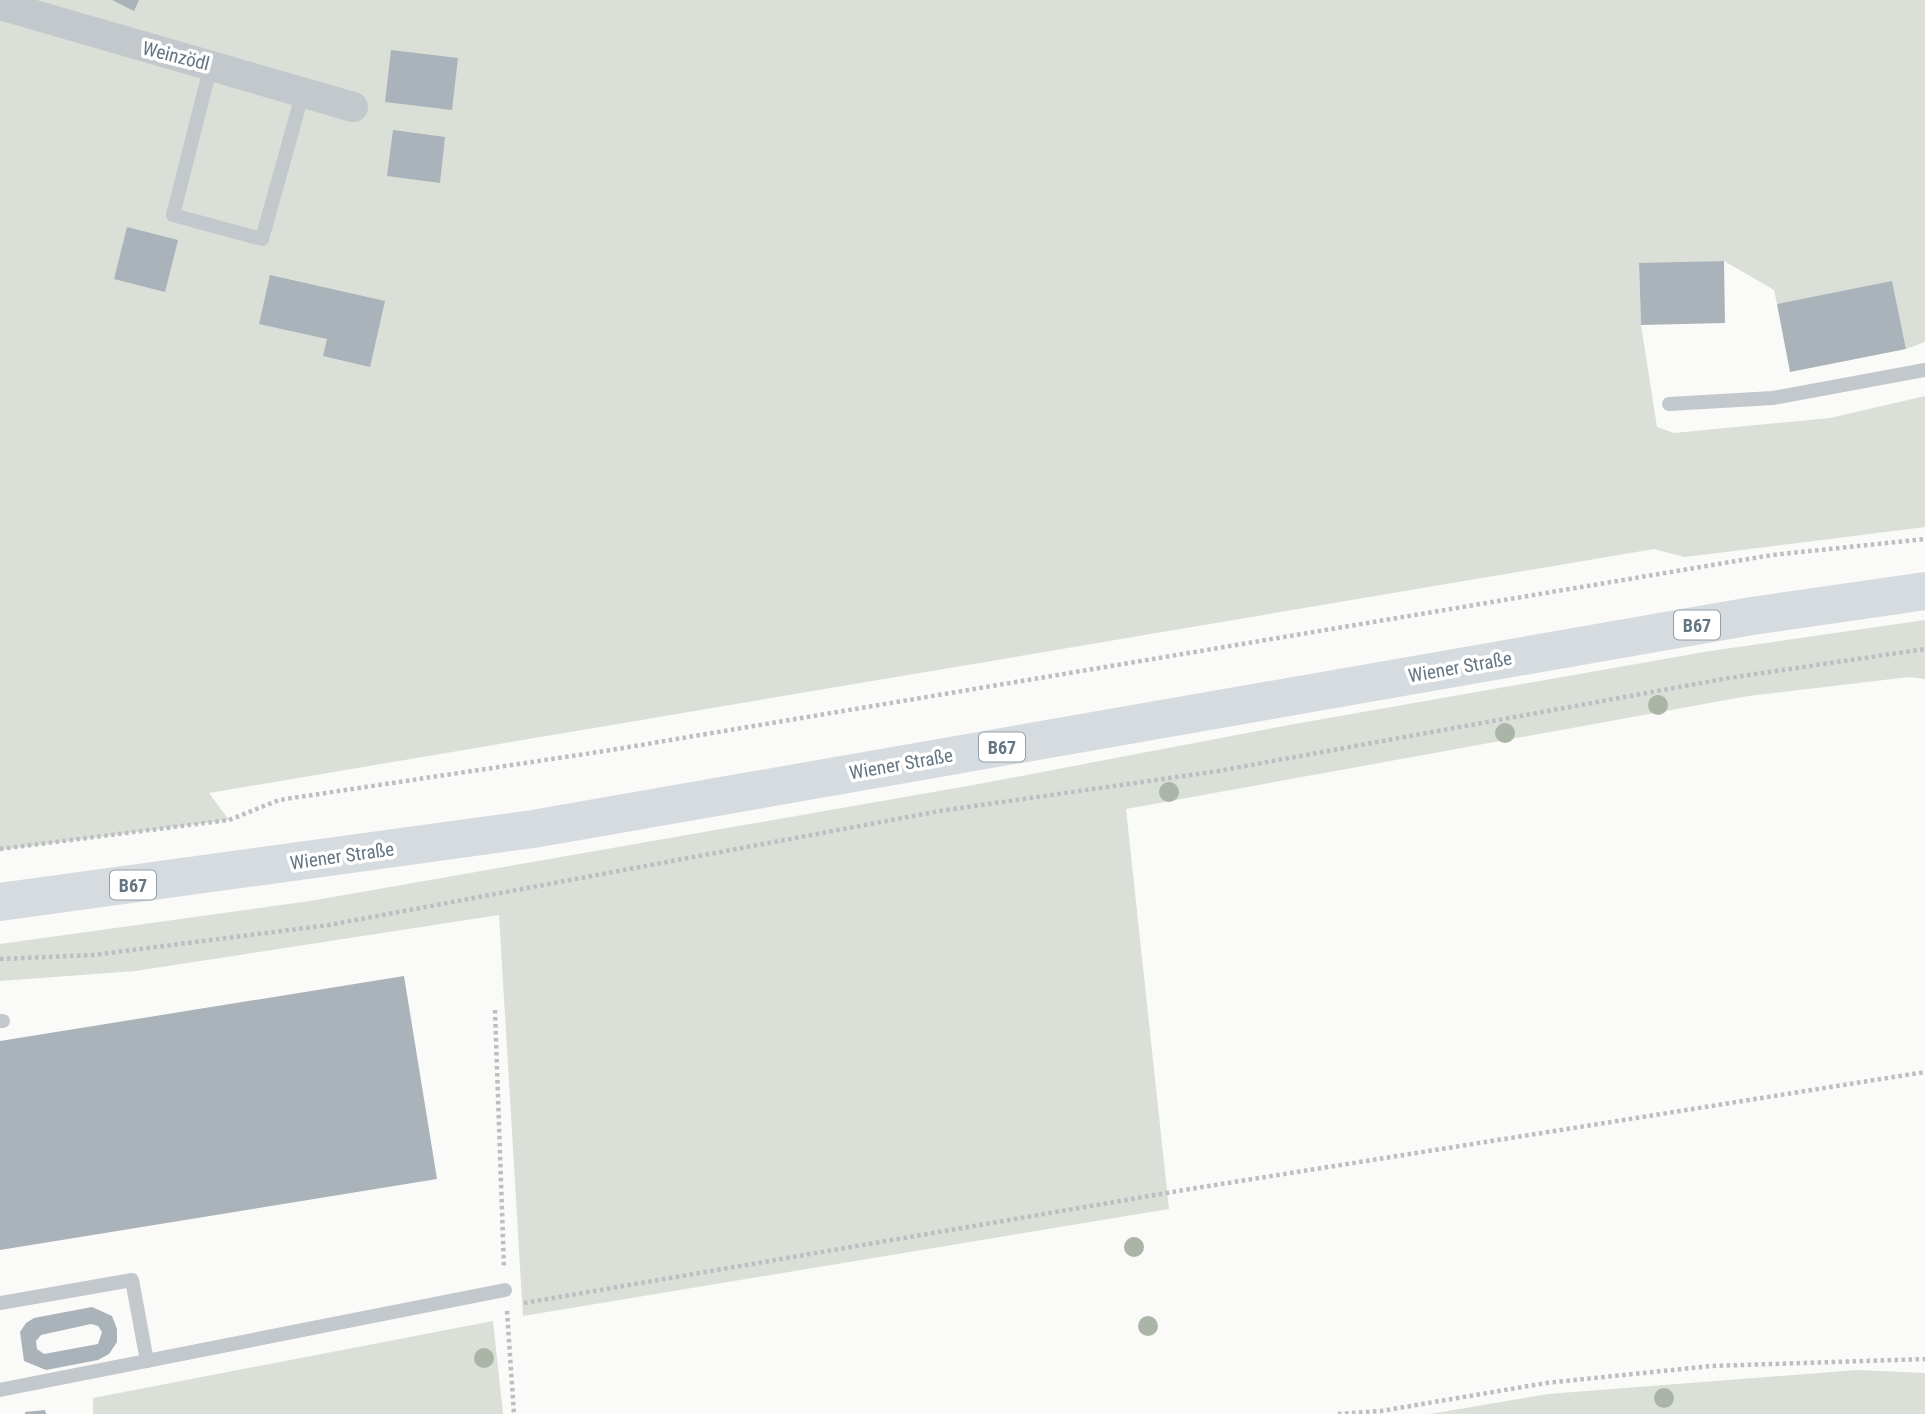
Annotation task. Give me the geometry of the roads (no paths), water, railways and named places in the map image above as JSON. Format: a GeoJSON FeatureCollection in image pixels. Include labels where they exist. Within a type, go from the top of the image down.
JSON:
{"type":"FeatureCollection","features":[{"type":"Feature","properties":{"kind":"main road","name":"Wiener Straße"},"geometry":{"type":"LineString","coordinates":[[0,902],[533,829],[1752,616],[1925,591]]}},
{"type":"Feature","properties":{"kind":"street","name":"Weinzödl"},"geometry":{"type":"LineString","coordinates":[[0,5],[353,107]]}},
{"type":"Feature","properties":{"kind":"lane"},"geometry":{"type":"LineString","coordinates":[[211,65],[173,215],[262,239],[303,92]]}},
{"type":"Feature","properties":{"kind":"lane"},"geometry":{"type":"LineString","coordinates":[[1669,404],[1773,398],[1925,370]]}},
{"type":"Feature","properties":{"kind":"lane"},"geometry":{"type":"LineString","coordinates":[[0,1302],[132,1280],[147,1361]]}},
{"type":"Feature","properties":{"kind":"lane"},"geometry":{"type":"LineString","coordinates":[[0,1390],[505,1290]]}}]}
